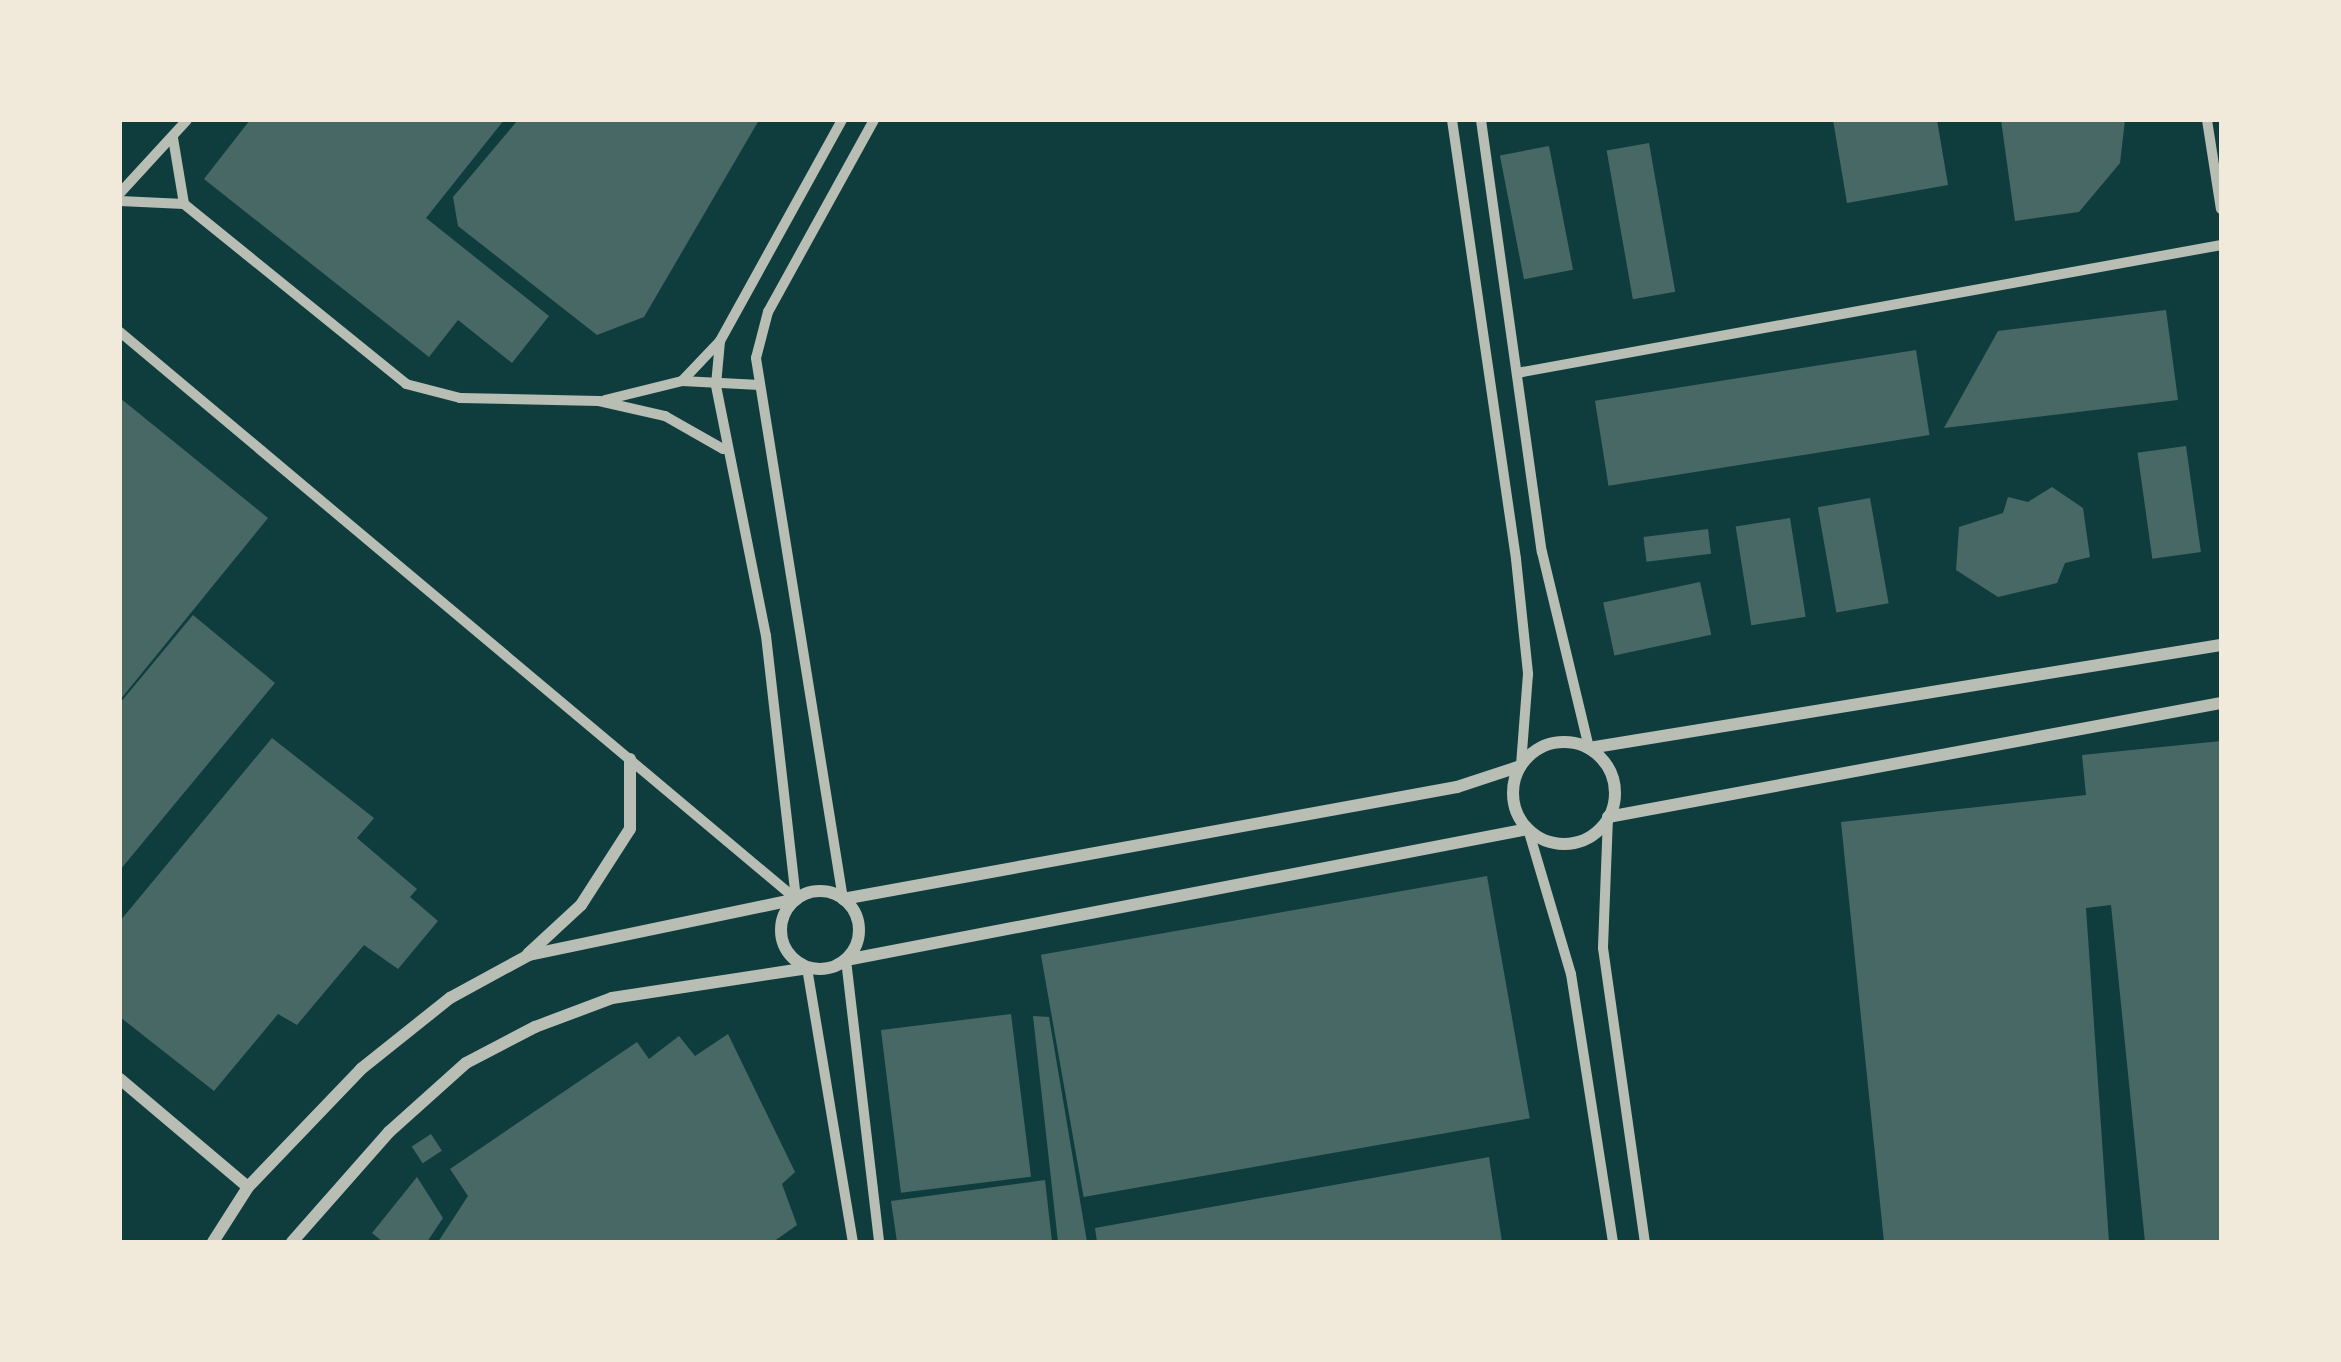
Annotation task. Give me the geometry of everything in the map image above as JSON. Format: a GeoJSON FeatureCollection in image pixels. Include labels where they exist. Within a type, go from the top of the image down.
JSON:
{"type":"FeatureCollection","features":[{"type":"Feature","properties":{"kind":"street"},"geometry":{"type":"LineString","coordinates":[[120,193],[187,120]]}},
{"type":"Feature","properties":{"kind":"street"},"geometry":{"type":"LineString","coordinates":[[682,381],[720,341],[842,120]]}},
{"type":"Feature","properties":{"kind":"street"},"geometry":{"type":"LineString","coordinates":[[874,120],[768,312],[760,385],[843,899],[859,931],[846,960],[879,1242]]}},
{"type":"Feature","properties":{"kind":"street"},"geometry":{"type":"LineString","coordinates":[[1452,120],[1516,559],[1528,674],[1520,766],[1513,793],[1528,829],[1571,974],[1613,1242]]}},
{"type":"Feature","properties":{"kind":"street"},"geometry":{"type":"LineString","coordinates":[[1482,120],[1558,638],[1589,748],[1614,783],[1608,817],[1602,948],[1644,1242]]}},
{"type":"Feature","properties":{"kind":"street"},"geometry":{"type":"LineString","coordinates":[[2207,120],[2221,209]]}},
{"type":"Feature","properties":{"kind":"street"},"geometry":{"type":"LineString","coordinates":[[172,138],[184,204]]}},
{"type":"Feature","properties":{"kind":"street"},"geometry":{"type":"LineString","coordinates":[[120,201],[184,204],[406,384],[460,398],[599,401],[664,416],[724,449]]}},
{"type":"Feature","properties":{"kind":"street"},"geometry":{"type":"LineString","coordinates":[[1517,374],[2221,245]]}},
{"type":"Feature","properties":{"kind":"street"},"geometry":{"type":"LineString","coordinates":[[120,332],[796,898]]}},
{"type":"Feature","properties":{"kind":"street"},"geometry":{"type":"LineString","coordinates":[[720,341],[716,386],[724,449],[766,636],[796,898],[780,934],[807,968],[853,1242]]}},
{"type":"Feature","properties":{"kind":"street"},"geometry":{"type":"LineString","coordinates":[[599,401],[682,381],[716,386],[760,385]]}},
{"type":"Feature","properties":{"kind":"street"},"geometry":{"type":"LineString","coordinates":[[524,958],[822,891],[843,899],[1457,787],[1520,766],[1556,742],[1589,748],[2221,645]]}},
{"type":"Feature","properties":{"kind":"street"},"geometry":{"type":"LineString","coordinates":[[292,1242],[388,1132],[466,1063],[535,1026],[612,998],[807,968],[1528,829],[1574,843],[1608,817],[2221,703]]}},
{"type":"Feature","properties":{"kind":"street"},"geometry":{"type":"LineString","coordinates":[[213,1242],[248,1187],[360,1069],[450,998],[524,958],[580,905],[630,830],[630,759]]}},
{"type":"Feature","properties":{"kind":"street"},"geometry":{"type":"LineString","coordinates":[[120,1079],[248,1187]]}},
{"type":"Feature","properties":{"kind":"building"},"geometry":{"type":"Polygon","coordinates":[[[250,120],[504,120],[426,218],[549,316],[512,363],[458,320],[429,357],[204,179],[250,120]]]}},
{"type":"Feature","properties":{"kind":"building"},"geometry":{"type":"Polygon","coordinates":[[[518,120],[759,120],[644,317],[597,335],[458,226],[453,197],[518,120]]]}},
{"type":"Feature","properties":{"kind":"building"},"geometry":{"type":"Polygon","coordinates":[[[1833,120],[1937,120],[1948,185],[1847,203],[1833,120]]]}},
{"type":"Feature","properties":{"kind":"building"},"geometry":{"type":"Polygon","coordinates":[[[2001,120],[2125,120],[2120,163],[2079,212],[2015,221],[2001,120]]]}},
{"type":"Feature","properties":{"kind":"building"},"geometry":{"type":"Polygon","coordinates":[[[1649,143],[1675,292],[1633,299],[1607,150],[1649,143]]]}},
{"type":"Feature","properties":{"kind":"building"},"geometry":{"type":"Polygon","coordinates":[[[1549,146],[1573,270],[1524,279],[1500,156],[1549,146]]]}},
{"type":"Feature","properties":{"kind":"building"},"geometry":{"type":"Polygon","coordinates":[[[2166,310],[2178,400],[1944,428],[1998,331],[2166,310]]]}},
{"type":"Feature","properties":{"kind":"building"},"geometry":{"type":"Polygon","coordinates":[[[1916,350],[1929,435],[1608,486],[1595,401],[1916,350]]]}},
{"type":"Feature","properties":{"kind":"building"},"geometry":{"type":"Polygon","coordinates":[[[120,398],[268,518],[120,700],[120,398]]]}},
{"type":"Feature","properties":{"kind":"building"},"geometry":{"type":"Polygon","coordinates":[[[2186,446],[2201,552],[2152,559],[2137,453],[2186,446]]]}},
{"type":"Feature","properties":{"kind":"building"},"geometry":{"type":"Polygon","coordinates":[[[2052,487],[2083,508],[2090,557],[2065,563],[2057,583],[1998,597],[1956,570],[1959,527],[2003,513],[2008,497],[2028,502],[2052,487]]]}},
{"type":"Feature","properties":{"kind":"building"},"geometry":{"type":"Polygon","coordinates":[[[1870,498],[1889,603],[1836,613],[1818,507],[1870,498]]]}},
{"type":"Feature","properties":{"kind":"building"},"geometry":{"type":"Polygon","coordinates":[[[1790,518],[1806,617],[1751,625],[1736,527],[1790,518]]]}},
{"type":"Feature","properties":{"kind":"building"},"geometry":{"type":"Polygon","coordinates":[[[1708,529],[1711,554],[1647,562],[1643,537],[1708,529]]]}},
{"type":"Feature","properties":{"kind":"building"},"geometry":{"type":"Polygon","coordinates":[[[1700,582],[1711,635],[1614,655],[1603,603],[1700,582]]]}},
{"type":"Feature","properties":{"kind":"building"},"geometry":{"type":"Polygon","coordinates":[[[193,615],[275,683],[120,870],[120,703],[193,615]]]}},
{"type":"Feature","properties":{"kind":"building"},"geometry":{"type":"Polygon","coordinates":[[[272,738],[374,818],[357,838],[417,889],[410,897],[438,921],[398,969],[364,945],[297,1025],[278,1014],[214,1091],[120,1017],[120,921],[272,738]]]}},
{"type":"Feature","properties":{"kind":"building"},"geometry":{"type":"Polygon","coordinates":[[[2221,741],[2221,1242],[2145,1242],[2111,905],[2086,908],[2109,1242],[1884,1242],[1841,822],[2086,795],[2082,755],[2221,741]]]}},
{"type":"Feature","properties":{"kind":"building"},"geometry":{"type":"Polygon","coordinates":[[[1487,876],[1530,1118],[1084,1197],[1041,955],[1487,876]]]}},
{"type":"Feature","properties":{"kind":"building"},"geometry":{"type":"Polygon","coordinates":[[[1011,1014],[1031,1177],[901,1193],[881,1030],[1011,1014]]]}},
{"type":"Feature","properties":{"kind":"building"},"geometry":{"type":"Polygon","coordinates":[[[1033,1016],[1049,1017],[1087,1242],[1058,1242],[1033,1016]]]}},
{"type":"Feature","properties":{"kind":"building"},"geometry":{"type":"Polygon","coordinates":[[[728,1034],[795,1172],[782,1184],[797,1225],[773,1242],[438,1242],[468,1196],[450,1169],[637,1042],[649,1059],[679,1036],[695,1056],[728,1034]]]}},
{"type":"Feature","properties":{"kind":"building"},"geometry":{"type":"Polygon","coordinates":[[[431,1134],[442,1151],[423,1163],[412,1147],[431,1134]]]}},
{"type":"Feature","properties":{"kind":"building"},"geometry":{"type":"Polygon","coordinates":[[[1489,1157],[1502,1242],[1097,1242],[1095,1228],[1489,1157]]]}},
{"type":"Feature","properties":{"kind":"building"},"geometry":{"type":"Polygon","coordinates":[[[417,1177],[443,1218],[427,1242],[383,1242],[372,1233],[417,1177]]]}},
{"type":"Feature","properties":{"kind":"building"},"geometry":{"type":"Polygon","coordinates":[[[1045,1180],[1052,1242],[897,1242],[891,1201],[1045,1180]]]}}]}
